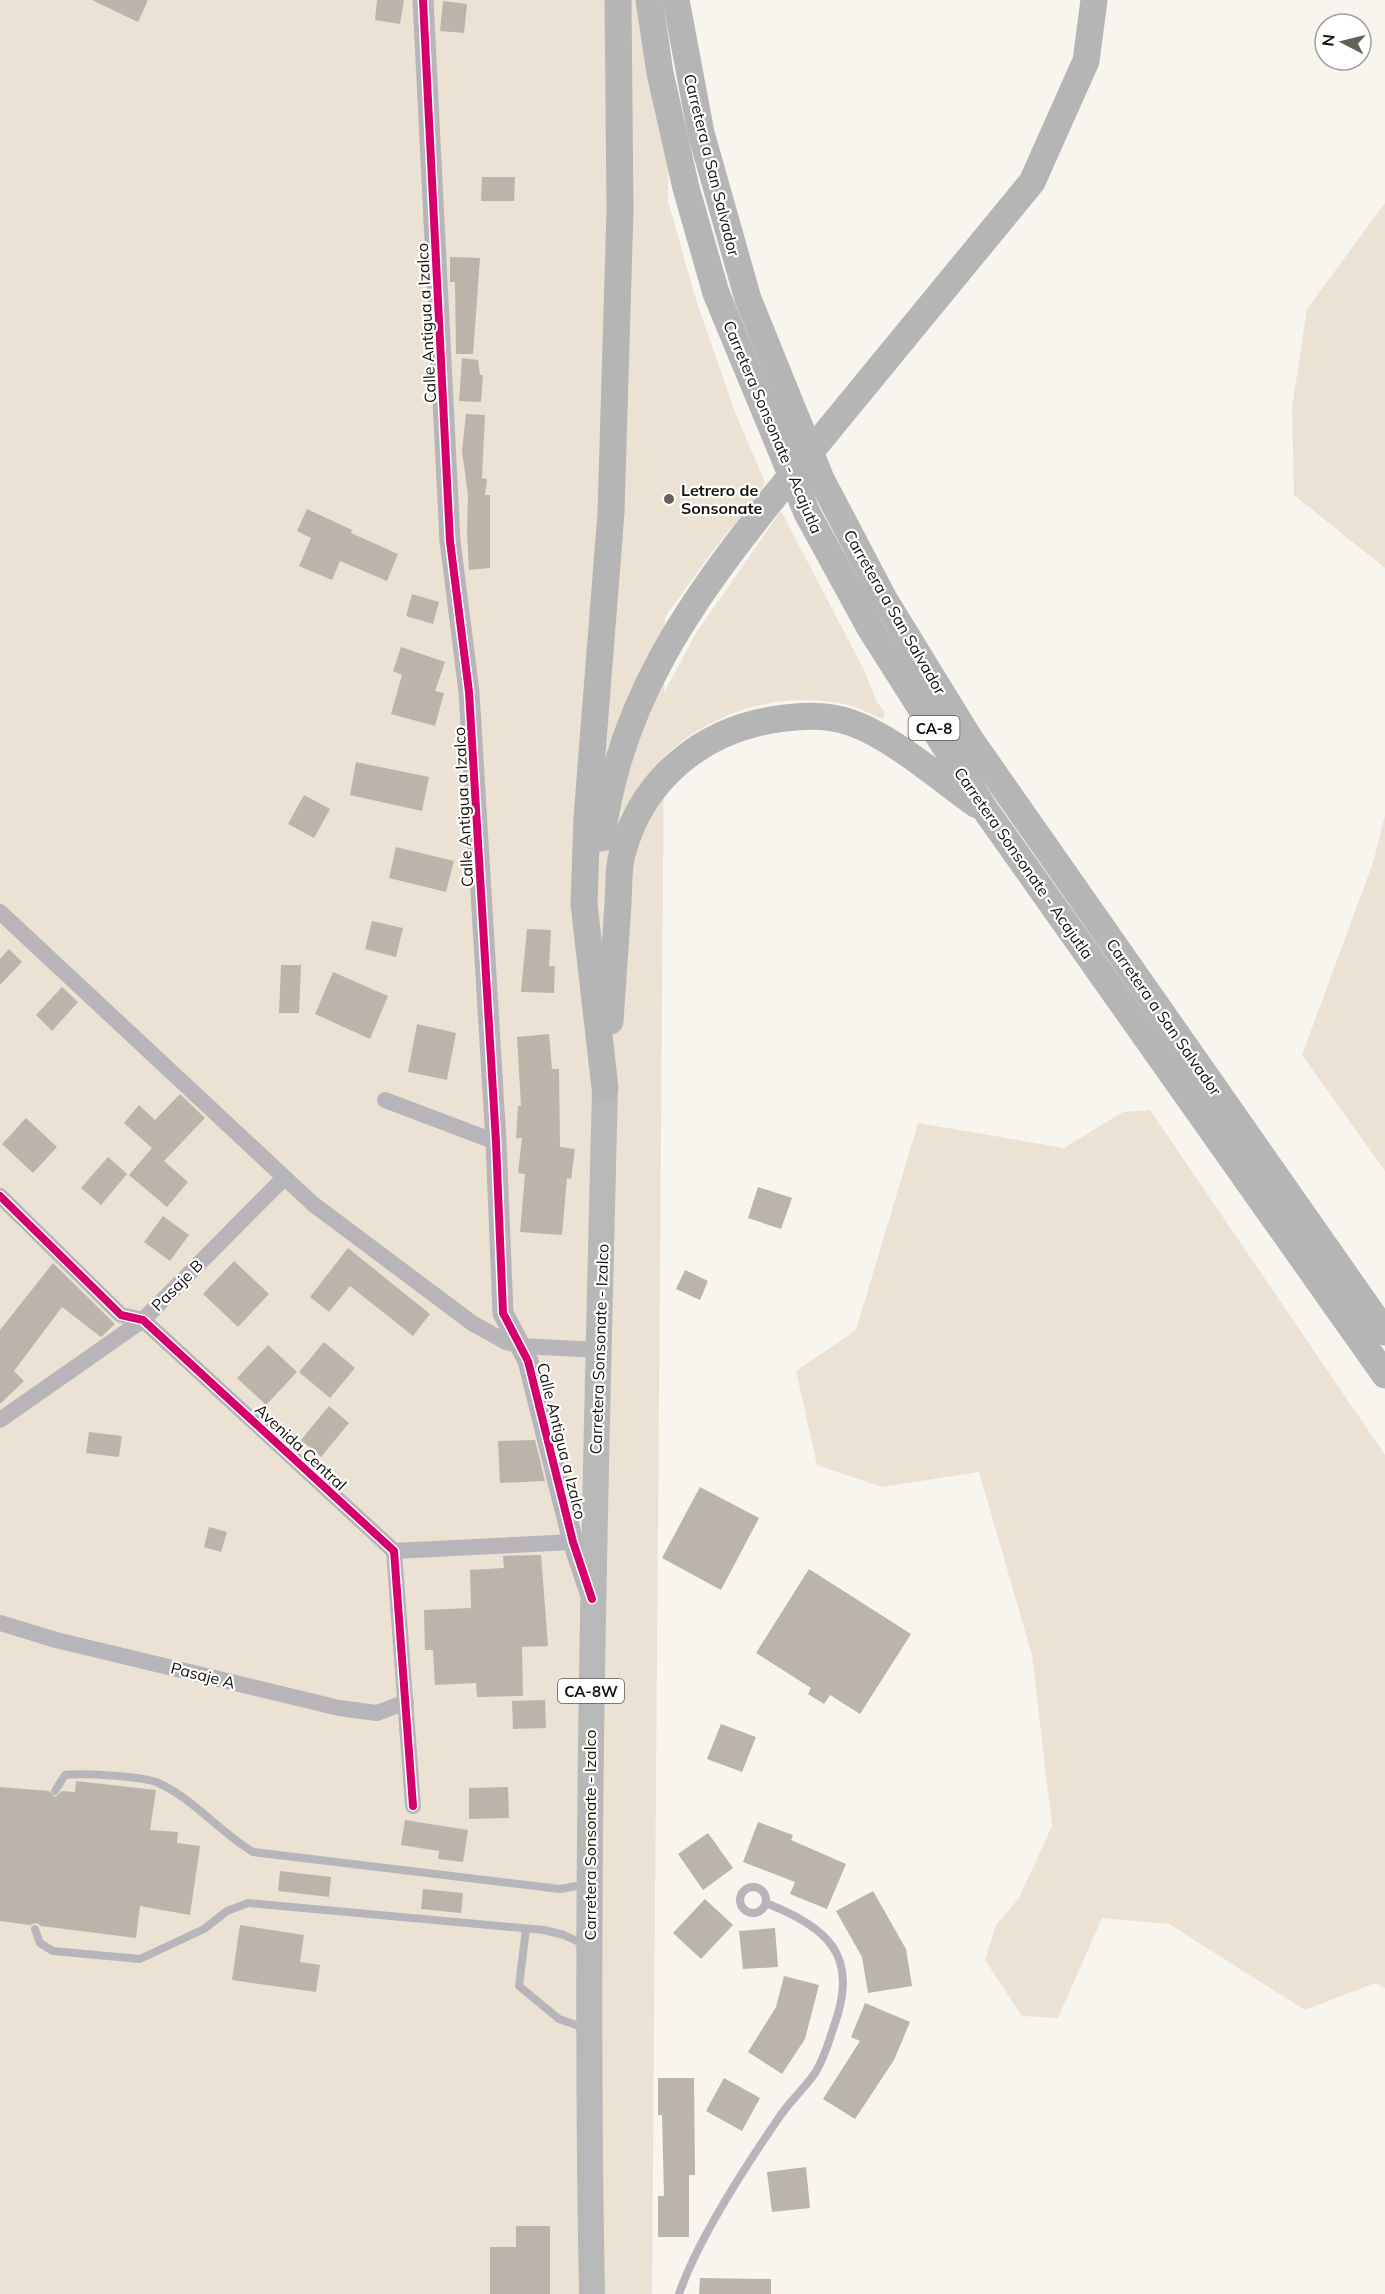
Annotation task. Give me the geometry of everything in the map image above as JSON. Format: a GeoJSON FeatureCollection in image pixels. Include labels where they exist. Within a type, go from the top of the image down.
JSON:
{"type":"FeatureCollection","features":[{"type":"Feature","properties":{"kind":"highway"},"geometry":{"type":"LineString","coordinates":[[605,1088],[584,904],[587,817],[611,513],[620,210],[618,0]]}},
{"type":"Feature","properties":{"kind":"highway","name":"Carretera Sonsonate - Acajutla"},"geometry":{"type":"LineString","coordinates":[[649,0],[660,73],[686,188],[716,293],[807,513],[870,628],[986,811],[1385,1376]]}},
{"type":"Feature","properties":{"kind":"highway"},"geometry":{"type":"LineString","coordinates":[[605,1088],[601,847],[612,780],[643,693],[674,634],[700,592],[773,498],[1032,182],[1086,61],[1094,0]]}},
{"type":"Feature","properties":{"kind":"highway","name":"Carretera a San Salvador"},"geometry":{"type":"LineString","coordinates":[[676,1],[701,133],[748,299],[821,479],[874,579],[970,739],[1385,1332]]}},
{"type":"Feature","properties":{"kind":"highway"},"geometry":{"type":"LineString","coordinates":[[605,1088],[622,855],[645,801],[672,767],[690,751],[731,731],[770,719],[826,717],[851,723],[885,739],[986,811]]}},
{"type":"Feature","properties":{"kind":"main road","name":"Carretera Sonsonate - Izalco"},"geometry":{"type":"LineString","coordinates":[[592,2294],[588,1883],[592,1599],[605,1088]]}},
{"type":"Feature","properties":{"kind":"street","name":"Calle Antigua a Izalco"},"geometry":{"type":"LineString","coordinates":[[423,0],[450,541],[470,692],[496,1142],[503,1313],[508,1328],[528,1361],[573,1542],[592,1599]]}},
{"type":"Feature","properties":{"kind":"street"},"geometry":{"type":"LineString","coordinates":[[0,912],[313,1204],[472,1323],[506,1342],[521,1346],[599,1350]]}},
{"type":"Feature","properties":{"kind":"street"},"geometry":{"type":"LineString","coordinates":[[385,1100],[496,1142]]}},
{"type":"Feature","properties":{"kind":"street","name":"Pasaje B"},"geometry":{"type":"LineString","coordinates":[[0,1420],[142,1320],[284,1178]]}},
{"type":"Feature","properties":{"kind":"street","name":"Avenida Central"},"geometry":{"type":"LineString","coordinates":[[0,1196],[121,1315],[142,1320],[394,1551]]}},
{"type":"Feature","properties":{"kind":"street"},"geometry":{"type":"LineString","coordinates":[[413,1806],[394,1551],[573,1542]]}},
{"type":"Feature","properties":{"kind":"street","name":"Pasaje A"},"geometry":{"type":"LineString","coordinates":[[0,1623],[56,1640],[339,1708],[377,1713],[406,1702]]}},
{"type":"Feature","properties":{"kind":"lane"},"geometry":{"type":"LineString","coordinates":[[55,1791],[65,1775],[79,1773],[154,1781],[211,1819],[228,1837],[253,1852],[560,1889],[588,1883]]}},
{"type":"Feature","properties":{"kind":"lane"},"geometry":{"type":"LineString","coordinates":[[35,1929],[40,1943],[53,1951],[140,1959],[204,1929],[227,1911],[248,1903],[526,1929],[564,1935],[589,1947]]}},
{"type":"Feature","properties":{"kind":"lane"},"geometry":{"type":"LineString","coordinates":[[680,2294],[686,2276],[705,2240],[761,2145],[779,2116],[816,2071],[841,2009],[845,1980],[837,1952],[817,1928],[766,1904]]}},
{"type":"Feature","properties":{"kind":"lane"},"geometry":{"type":"LineString","coordinates":[[526,1929],[519,1986],[559,2019],[589,2030]]}},
{"type":"Feature","properties":{"kind":"shaded area"},"geometry":{"type":"Polygon","coordinates":[[[0,0],[671,0],[668,201],[697,303],[735,412],[765,482],[757,498],[714,549],[665,617],[664,693],[696,633],[781,511],[863,668],[877,702],[885,713],[883,719],[853,706],[824,701],[774,702],[727,716],[684,740],[664,756],[652,2294],[0,2294],[0,0]]]}},
{"type":"Feature","properties":{"kind":"shaded area"},"geometry":{"type":"Polygon","coordinates":[[[1385,203],[1385,568],[1294,495],[1292,408],[1307,309],[1385,203]]]}},
{"type":"Feature","properties":{"kind":"shaded area"},"geometry":{"type":"Polygon","coordinates":[[[1385,815],[1385,1171],[1302,1055],[1374,860],[1385,815]]]}},
{"type":"Feature","properties":{"kind":"shaded area"},"geometry":{"type":"Polygon","coordinates":[[[1150,1110],[1385,1455],[1385,1988],[1375,1983],[1305,2010],[1169,1924],[1102,1918],[1058,2018],[1022,2016],[985,1960],[996,1925],[1019,1898],[1052,1826],[1032,1655],[979,1472],[882,1487],[817,1465],[796,1371],[856,1330],[918,1123],[1064,1148],[1123,1112],[1150,1110]]]}},
{"type":"Feature","properties":{"kind":"building"},"geometry":{"type":"Polygon","coordinates":[[[92,0],[148,0],[138,22],[92,0]]]}},
{"type":"Feature","properties":{"kind":"building"},"geometry":{"type":"Polygon","coordinates":[[[377,0],[404,0],[400,24],[375,20],[377,0]]]}},
{"type":"Feature","properties":{"kind":"building"},"geometry":{"type":"Polygon","coordinates":[[[443,1],[467,4],[464,33],[440,31],[443,1]]]}},
{"type":"Feature","properties":{"kind":"building"},"geometry":{"type":"Polygon","coordinates":[[[482,177],[515,177],[514,201],[481,201],[482,177]]]}},
{"type":"Feature","properties":{"kind":"building"},"geometry":{"type":"Polygon","coordinates":[[[450,257],[480,258],[473,354],[456,354],[455,282],[450,282],[450,257]]]}},
{"type":"Feature","properties":{"kind":"building"},"geometry":{"type":"Polygon","coordinates":[[[462,358],[478,360],[480,375],[483,375],[481,402],[459,401],[462,358]]]}},
{"type":"Feature","properties":{"kind":"building"},"geometry":{"type":"Polygon","coordinates":[[[466,414],[485,415],[482,478],[487,479],[485,495],[490,495],[490,568],[469,570],[468,495],[462,451],[466,414]]]}},
{"type":"Feature","properties":{"kind":"building"},"geometry":{"type":"Polygon","coordinates":[[[307,509],[352,530],[351,533],[398,554],[387,581],[340,561],[332,580],[299,566],[311,538],[297,531],[307,509]]]}},
{"type":"Feature","properties":{"kind":"building"},"geometry":{"type":"Polygon","coordinates":[[[412,594],[439,602],[433,624],[406,616],[412,594]]]}},
{"type":"Feature","properties":{"kind":"building"},"geometry":{"type":"Polygon","coordinates":[[[401,647],[445,662],[435,691],[444,693],[435,726],[391,714],[402,675],[393,671],[401,647]]]}},
{"type":"Feature","properties":{"kind":"building"},"geometry":{"type":"Polygon","coordinates":[[[356,762],[429,777],[422,811],[350,795],[356,762]]]}},
{"type":"Feature","properties":{"kind":"building"},"geometry":{"type":"Polygon","coordinates":[[[304,795],[330,809],[314,838],[288,824],[304,795]]]}},
{"type":"Feature","properties":{"kind":"building"},"geometry":{"type":"Polygon","coordinates":[[[396,847],[454,861],[446,892],[389,878],[396,847]]]}},
{"type":"Feature","properties":{"kind":"building"},"geometry":{"type":"Polygon","coordinates":[[[372,921],[403,928],[396,957],[365,949],[372,921]]]}},
{"type":"Feature","properties":{"kind":"building"},"geometry":{"type":"Polygon","coordinates":[[[527,929],[551,930],[549,966],[555,966],[554,993],[521,992],[527,929]]]}},
{"type":"Feature","properties":{"kind":"building"},"geometry":{"type":"Polygon","coordinates":[[[9,949],[22,962],[0,985],[0,959],[9,949]]]}},
{"type":"Feature","properties":{"kind":"building"},"geometry":{"type":"Polygon","coordinates":[[[281,965],[301,965],[299,1013],[279,1013],[281,965]]]}},
{"type":"Feature","properties":{"kind":"building"},"geometry":{"type":"Polygon","coordinates":[[[333,972],[388,996],[370,1039],[315,1014],[333,972]]]}},
{"type":"Feature","properties":{"kind":"building"},"geometry":{"type":"Polygon","coordinates":[[[62,987],[78,1002],[52,1031],[36,1015],[62,987]]]}},
{"type":"Feature","properties":{"kind":"building"},"geometry":{"type":"Polygon","coordinates":[[[417,1024],[456,1033],[447,1080],[408,1072],[417,1024]]]}},
{"type":"Feature","properties":{"kind":"building"},"geometry":{"type":"Polygon","coordinates":[[[549,1034],[552,1069],[559,1069],[560,1147],[575,1149],[571,1179],[567,1178],[562,1235],[520,1232],[525,1174],[518,1173],[522,1138],[516,1138],[518,1106],[521,1106],[517,1037],[549,1034]]]}},
{"type":"Feature","properties":{"kind":"building"},"geometry":{"type":"Polygon","coordinates":[[[180,1094],[205,1118],[164,1161],[188,1182],[167,1207],[129,1175],[152,1148],[124,1123],[139,1105],[155,1120],[180,1094]]]}},
{"type":"Feature","properties":{"kind":"building"},"geometry":{"type":"Polygon","coordinates":[[[26,1118],[57,1147],[33,1173],[2,1144],[26,1118]]]}},
{"type":"Feature","properties":{"kind":"building"},"geometry":{"type":"Polygon","coordinates":[[[108,1157],[127,1174],[101,1205],[81,1188],[108,1157]]]}},
{"type":"Feature","properties":{"kind":"building"},"geometry":{"type":"Polygon","coordinates":[[[758,1187],[792,1198],[781,1229],[748,1218],[758,1187]]]}},
{"type":"Feature","properties":{"kind":"building"},"geometry":{"type":"Polygon","coordinates":[[[163,1216],[189,1235],[170,1261],[144,1242],[163,1216]]]}},
{"type":"Feature","properties":{"kind":"building"},"geometry":{"type":"Polygon","coordinates":[[[348,1248],[430,1314],[413,1336],[350,1286],[329,1312],[310,1297],[348,1248]]]}},
{"type":"Feature","properties":{"kind":"building"},"geometry":{"type":"Polygon","coordinates":[[[234,1261],[269,1294],[238,1327],[203,1294],[234,1261]]]}},
{"type":"Feature","properties":{"kind":"building"},"geometry":{"type":"Polygon","coordinates":[[[53,1263],[115,1324],[101,1337],[62,1307],[14,1371],[24,1381],[0,1404],[0,1330],[53,1263]]]}},
{"type":"Feature","properties":{"kind":"building"},"geometry":{"type":"Polygon","coordinates":[[[685,1270],[708,1281],[700,1300],[676,1289],[685,1270]]]}},
{"type":"Feature","properties":{"kind":"building"},"geometry":{"type":"Polygon","coordinates":[[[324,1342],[355,1368],[330,1398],[299,1372],[324,1342]]]}},
{"type":"Feature","properties":{"kind":"building"},"geometry":{"type":"Polygon","coordinates":[[[268,1345],[297,1372],[266,1405],[237,1378],[268,1345]]]}},
{"type":"Feature","properties":{"kind":"building"},"geometry":{"type":"Polygon","coordinates":[[[329,1406],[349,1423],[321,1457],[301,1440],[329,1406]]]}},
{"type":"Feature","properties":{"kind":"building"},"geometry":{"type":"Polygon","coordinates":[[[89,1432],[122,1436],[119,1457],[86,1453],[89,1432]]]}},
{"type":"Feature","properties":{"kind":"building"},"geometry":{"type":"Polygon","coordinates":[[[535,1440],[545,1481],[500,1483],[498,1441],[535,1440]]]}},
{"type":"Feature","properties":{"kind":"building"},"geometry":{"type":"Polygon","coordinates":[[[700,1487],[759,1518],[721,1590],[662,1558],[700,1487]]]}},
{"type":"Feature","properties":{"kind":"building"},"geometry":{"type":"Polygon","coordinates":[[[209,1527],[227,1532],[221,1552],[204,1547],[209,1527]]]}},
{"type":"Feature","properties":{"kind":"building"},"geometry":{"type":"Polygon","coordinates":[[[541,1555],[548,1646],[522,1647],[523,1696],[477,1697],[476,1683],[435,1685],[433,1650],[425,1650],[424,1610],[471,1608],[470,1570],[504,1568],[503,1556],[541,1555]]]}},
{"type":"Feature","properties":{"kind":"building"},"geometry":{"type":"Polygon","coordinates":[[[809,1569],[911,1634],[860,1714],[830,1695],[824,1704],[808,1694],[811,1688],[756,1653],[809,1569]]]}},
{"type":"Feature","properties":{"kind":"building"},"geometry":{"type":"Polygon","coordinates":[[[545,1700],[546,1728],[513,1729],[512,1701],[545,1700]]]}},
{"type":"Feature","properties":{"kind":"building"},"geometry":{"type":"Polygon","coordinates":[[[721,1724],[756,1737],[742,1772],[707,1759],[721,1724]]]}},
{"type":"Feature","properties":{"kind":"building"},"geometry":{"type":"Polygon","coordinates":[[[76,1781],[156,1790],[150,1830],[178,1832],[177,1843],[200,1846],[190,1915],[140,1906],[136,1938],[41,1926],[36,1923],[30,1925],[0,1921],[0,1787],[49,1791],[55,1797],[62,1791],[75,1792],[76,1781]]]}},
{"type":"Feature","properties":{"kind":"building"},"geometry":{"type":"Polygon","coordinates":[[[508,1787],[509,1818],[469,1819],[469,1788],[508,1787]]]}},
{"type":"Feature","properties":{"kind":"building"},"geometry":{"type":"Polygon","coordinates":[[[405,1820],[468,1830],[463,1862],[438,1859],[439,1851],[401,1845],[405,1820]]]}},
{"type":"Feature","properties":{"kind":"building"},"geometry":{"type":"Polygon","coordinates":[[[758,1822],[793,1835],[791,1840],[846,1864],[827,1909],[790,1894],[795,1882],[743,1862],[758,1822]]]}},
{"type":"Feature","properties":{"kind":"building"},"geometry":{"type":"Polygon","coordinates":[[[708,1833],[733,1868],[703,1890],[678,1854],[708,1833]]]}},
{"type":"Feature","properties":{"kind":"building"},"geometry":{"type":"Polygon","coordinates":[[[280,1871],[331,1877],[329,1897],[278,1891],[280,1871]]]}},
{"type":"Feature","properties":{"kind":"building"},"geometry":{"type":"Polygon","coordinates":[[[423,1889],[463,1893],[461,1913],[421,1909],[423,1889]]]}},
{"type":"Feature","properties":{"kind":"building"},"geometry":{"type":"Polygon","coordinates":[[[873,1891],[906,1949],[912,1986],[868,1993],[862,1957],[836,1911],[873,1891]]]}},
{"type":"Feature","properties":{"kind":"building"},"geometry":{"type":"Polygon","coordinates":[[[705,1899],[733,1925],[701,1959],[673,1933],[705,1899]]]}},
{"type":"Feature","properties":{"kind":"building"},"geometry":{"type":"Polygon","coordinates":[[[240,1925],[304,1935],[300,1962],[320,1965],[316,1992],[232,1980],[240,1925]]]}},
{"type":"Feature","properties":{"kind":"building"},"geometry":{"type":"Polygon","coordinates":[[[775,1928],[778,1967],[743,1969],[739,1931],[775,1928]]]}},
{"type":"Feature","properties":{"kind":"building"},"geometry":{"type":"Polygon","coordinates":[[[784,1976],[819,1985],[805,2039],[782,2074],[748,2052],[776,2007],[784,1976]]]}},
{"type":"Feature","properties":{"kind":"building"},"geometry":{"type":"Polygon","coordinates":[[[865,2003],[910,2022],[894,2060],[855,2119],[823,2099],[860,2041],[851,2037],[865,2003]]]}},
{"type":"Feature","properties":{"kind":"building"},"geometry":{"type":"Polygon","coordinates":[[[658,2078],[694,2078],[695,2175],[689,2175],[689,2237],[658,2237],[658,2196],[664,2196],[662,2115],[658,2115],[658,2078]]]}},
{"type":"Feature","properties":{"kind":"building"},"geometry":{"type":"Polygon","coordinates":[[[724,2078],[760,2098],[742,2131],[706,2111],[724,2078]]]}},
{"type":"Feature","properties":{"kind":"building"},"geometry":{"type":"Polygon","coordinates":[[[806,2167],[810,2208],[772,2212],[767,2172],[806,2167]]]}},
{"type":"Feature","properties":{"kind":"building"},"geometry":{"type":"Polygon","coordinates":[[[516,2226],[550,2226],[550,2294],[490,2294],[490,2247],[516,2247],[516,2226]]]}},
{"type":"Feature","properties":{"kind":"building"},"geometry":{"type":"Polygon","coordinates":[[[700,2278],[771,2279],[771,2294],[699,2294],[700,2278]]]}},
{"type":"Feature","properties":{"kind":"cycle path"},"geometry":{"type":"LineString","coordinates":[[423,0],[450,541],[469,692],[496,1142],[503,1313],[528,1361],[573,1542],[592,1599]]}},
{"type":"Feature","properties":{"kind":"cycle path"},"geometry":{"type":"LineString","coordinates":[[0,1196],[121,1315],[143,1320],[394,1551],[413,1806]]}},
{"type":"Feature","properties":{"kind":"place","name":"Letrero de Sonsonate"},"geometry":{"type":"Point","coordinates":[669,499]}}]}
